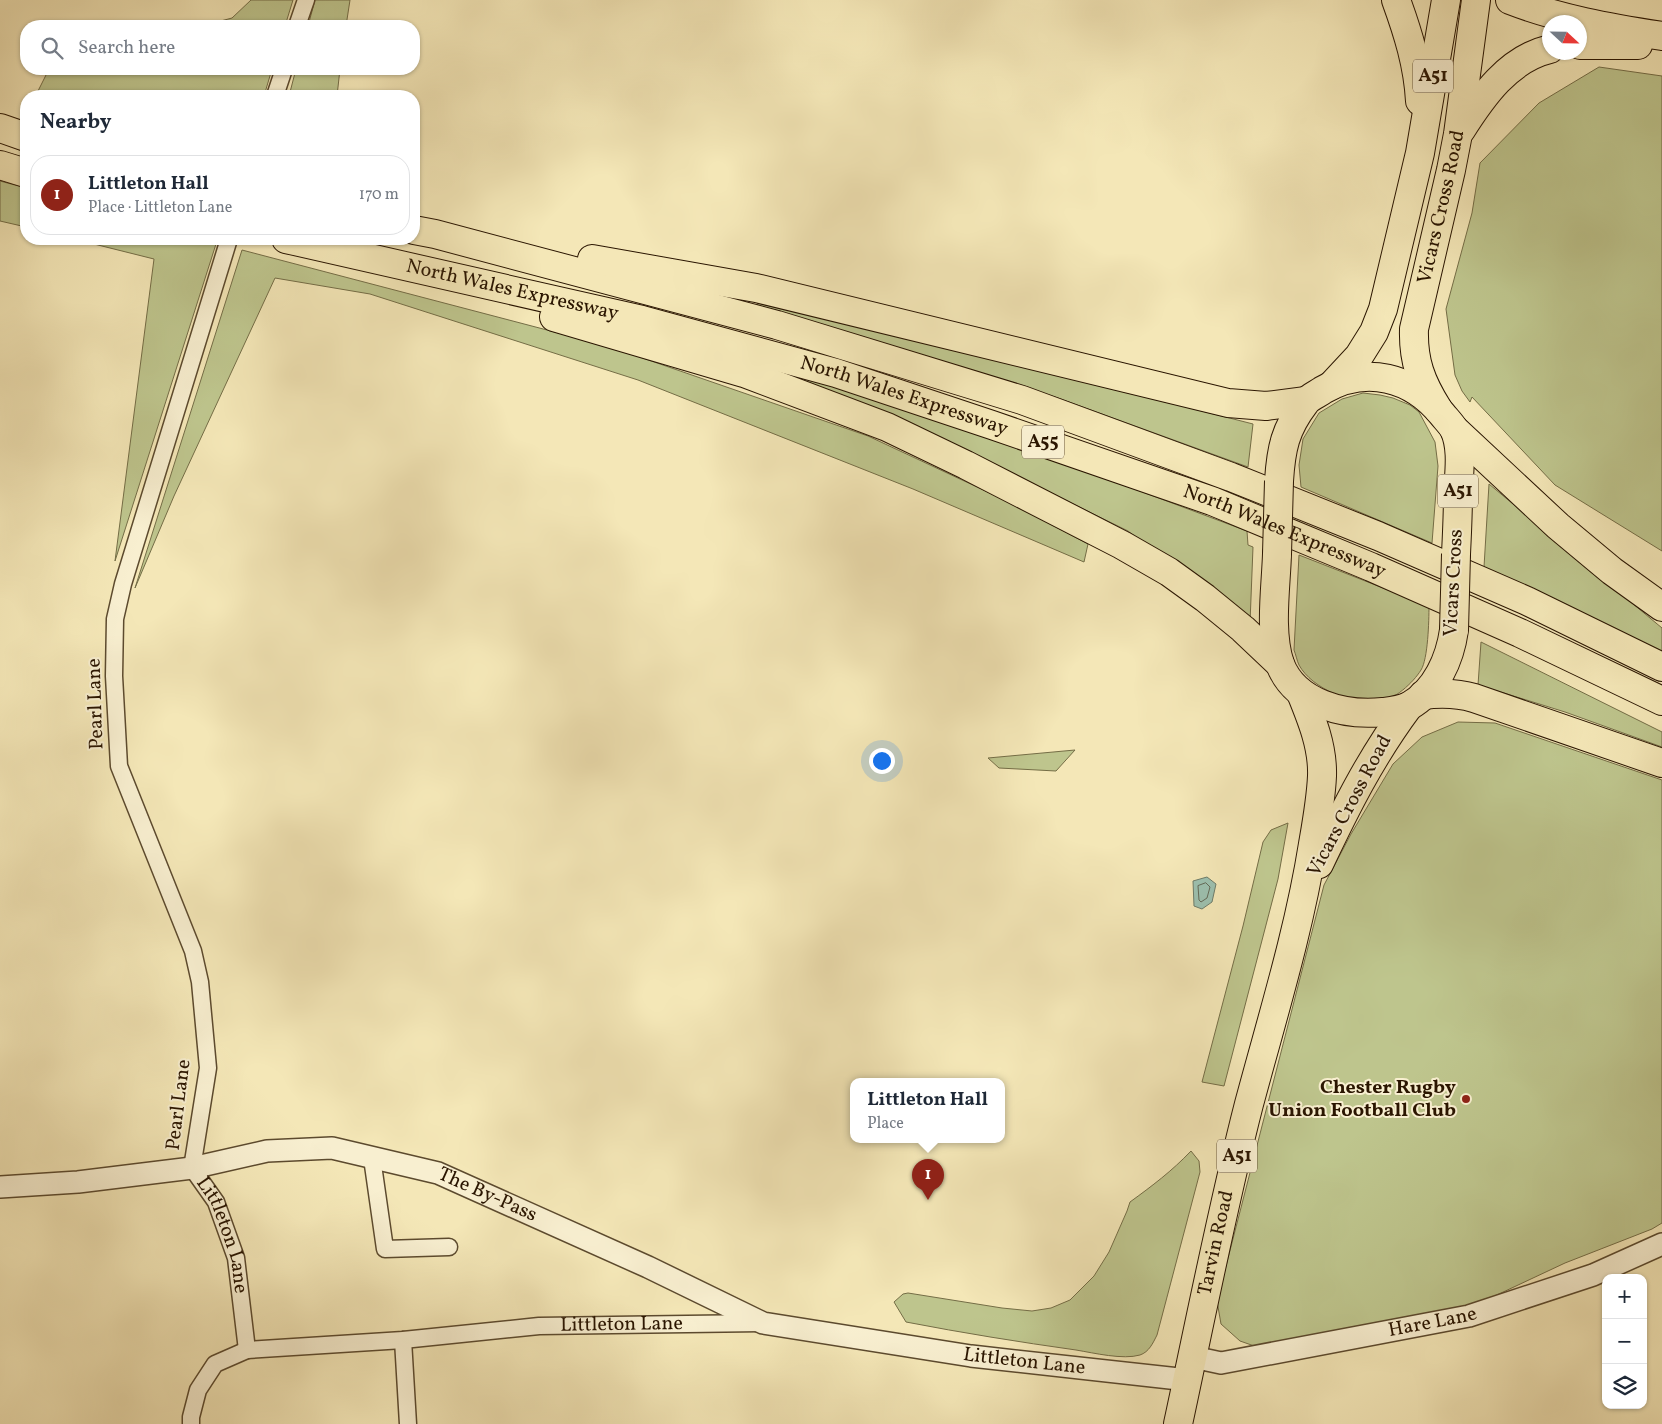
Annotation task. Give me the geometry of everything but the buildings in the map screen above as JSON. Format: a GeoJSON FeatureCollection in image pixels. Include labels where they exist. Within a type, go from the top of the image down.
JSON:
{"type":"FeatureCollection","features":[{"type":"Feature","properties":{"kind":"highway"},"geometry":{"type":"LineString","coordinates":[[1396,0],[1416,63],[1421,119],[1420,153]]}},
{"type":"Feature","properties":{"kind":"highway","name":"Vicars Cross Road"},"geometry":{"type":"LineString","coordinates":[[1332,385],[1359,356],[1374,332],[1383,309],[1420,153],[1446,0]]}},
{"type":"Feature","properties":{"kind":"highway","name":"Vicars Cross Road"},"geometry":{"type":"LineString","coordinates":[[1446,419],[1427,391],[1419,372],[1414,346],[1414,329],[1458,134],[1476,0]]}},
{"type":"Feature","properties":{"kind":"highway"},"geometry":{"type":"LineString","coordinates":[[1510,0],[1539,11],[1587,23],[1662,36]]}},
{"type":"Feature","properties":{"kind":"highway"},"geometry":{"type":"LineString","coordinates":[[1567,0],[1662,30]]}},
{"type":"Feature","properties":{"kind":"highway"},"geometry":{"type":"LineString","coordinates":[[1587,45],[1662,44]]}},
{"type":"Feature","properties":{"kind":"highway"},"geometry":{"type":"LineString","coordinates":[[1458,134],[1475,108],[1504,74],[1531,56],[1542,52]]}},
{"type":"Feature","properties":{"kind":"highway"},"geometry":{"type":"LineString","coordinates":[[0,128],[20,135]]}},
{"type":"Feature","properties":{"kind":"highway"},"geometry":{"type":"LineString","coordinates":[[0,165],[20,171]]}},
{"type":"Feature","properties":{"kind":"highway"},"geometry":{"type":"LineString","coordinates":[[424,232],[560,253],[756,288],[1228,402],[1266,406],[1306,401]]}},
{"type":"Feature","properties":{"kind":"highway","name":"North Wales Expressway"},"geometry":{"type":"LineString","coordinates":[[424,232],[777,325],[1022,400],[1231,477],[1378,536],[1527,601],[1662,667]]}},
{"type":"Feature","properties":{"kind":"highway","name":"North Wales Expressway"},"geometry":{"type":"LineString","coordinates":[[313,245],[642,320],[836,373],[1203,498],[1371,566],[1520,633],[1662,701]]}},
{"type":"Feature","properties":{"kind":"highway"},"geometry":{"type":"LineString","coordinates":[[397,264],[503,302],[744,373],[887,427],[1122,545],[1169,572],[1205,598],[1280,664]]}},
{"type":"Feature","properties":{"kind":"highway","name":"A51"},"geometry":{"type":"LineString","coordinates":[[1416,700],[1392,711],[1356,712],[1320,703],[1302,693],[1290,681],[1280,664],[1274,622],[1278,554],[1279,481],[1282,449],[1287,432],[1306,401],[1332,385],[1360,377],[1377,377],[1406,384],[1421,393],[1446,419]]}},
{"type":"Feature","properties":{"kind":"highway"},"geometry":{"type":"LineString","coordinates":[[1446,419],[1558,526],[1612,571],[1662,608]]}},
{"type":"Feature","properties":{"kind":"highway","name":"Vicars Cross"},"geometry":{"type":"LineString","coordinates":[[1416,700],[1435,681],[1448,658],[1454,630],[1459,446],[1446,419]]}},
{"type":"Feature","properties":{"kind":"highway","name":"Vicars Cross Road"},"geometry":{"type":"LineString","coordinates":[[1302,693],[1321,752],[1322,775],[1306,890]]}},
{"type":"Feature","properties":{"kind":"highway"},"geometry":{"type":"LineString","coordinates":[[1416,700],[1450,694],[1474,698],[1662,763]]}},
{"type":"Feature","properties":{"kind":"highway","name":"Vicars Cross Road"},"geometry":{"type":"LineString","coordinates":[[1306,890],[1357,786],[1390,731],[1416,700]]}},
{"type":"Feature","properties":{"kind":"highway","name":"Tarvin Road"},"geometry":{"type":"LineString","coordinates":[[1178,1424],[1240,1139],[1306,890]]}},
{"type":"Feature","properties":{"kind":"street"},"geometry":{"type":"LineString","coordinates":[[300,20],[306,0]]}},
{"type":"Feature","properties":{"kind":"street"},"geometry":{"type":"LineString","coordinates":[[277,90],[282,75]]}},
{"type":"Feature","properties":{"kind":"street","name":"Pearl Lane"},"geometry":{"type":"LineString","coordinates":[[192,1168],[208,1068],[200,982],[193,951],[119,766],[114,676],[115,620],[122,584],[227,245]]}},
{"type":"Feature","properties":{"kind":"street","name":"The By-Pass"},"geometry":{"type":"LineString","coordinates":[[0,1187],[78,1182],[192,1168],[267,1152],[332,1148],[438,1173],[648,1267],[763,1323]]}},
{"type":"Feature","properties":{"kind":"street"},"geometry":{"type":"LineString","coordinates":[[372,1158],[385,1249],[449,1247]]}},
{"type":"Feature","properties":{"kind":"street","name":"Littleton Lane"},"geometry":{"type":"LineString","coordinates":[[192,1168],[216,1202],[236,1258],[247,1350],[403,1340],[539,1326],[763,1323],[971,1356],[1190,1369]]}},
{"type":"Feature","properties":{"kind":"street","name":"Hare Lane"},"geometry":{"type":"LineString","coordinates":[[1190,1369],[1469,1316],[1593,1275],[1662,1244]]}},
{"type":"Feature","properties":{"kind":"street"},"geometry":{"type":"LineString","coordinates":[[403,1340],[408,1424]]}},
{"type":"Feature","properties":{"kind":"street"},"geometry":{"type":"LineString","coordinates":[[191,1424],[198,1390],[215,1364],[247,1350]]}},
{"type":"Feature","properties":{"kind":"green space"},"geometry":{"type":"Polygon","coordinates":[[[251,0],[293,0],[287,20],[224,20],[232,18],[251,0]]]}},
{"type":"Feature","properties":{"kind":"green space"},"geometry":{"type":"Polygon","coordinates":[[[315,0],[350,0],[347,20],[310,20],[315,0]]]}},
{"type":"Feature","properties":{"kind":"green space"},"geometry":{"type":"Polygon","coordinates":[[[1599,67],[1662,76],[1662,551],[1555,485],[1472,397],[1470,402],[1462,391],[1455,375],[1446,309],[1472,213],[1480,163],[1539,103],[1599,67]]]}},
{"type":"Feature","properties":{"kind":"green space"},"geometry":{"type":"Polygon","coordinates":[[[46,75],[270,75],[266,90],[38,90],[46,75]]]}},
{"type":"Feature","properties":{"kind":"green space"},"geometry":{"type":"Polygon","coordinates":[[[294,75],[339,75],[338,90],[291,90],[294,75]]]}},
{"type":"Feature","properties":{"kind":"green space"},"geometry":{"type":"Polygon","coordinates":[[[0,181],[20,186],[20,226],[0,221],[0,181]]]}},
{"type":"Feature","properties":{"kind":"green space"},"geometry":{"type":"Polygon","coordinates":[[[98,245],[216,245],[115,561],[154,259],[98,245]]]}},
{"type":"Feature","properties":{"kind":"green space"},"geometry":{"type":"Polygon","coordinates":[[[242,250],[608,346],[868,436],[1007,501],[1088,544],[1084,562],[913,489],[638,380],[370,294],[275,278],[174,496],[135,588],[242,250]]]}},
{"type":"Feature","properties":{"kind":"green space"},"geometry":{"type":"Polygon","coordinates":[[[759,298],[1253,424],[1248,467],[1058,398],[866,339],[757,308],[759,298]]]}},
{"type":"Feature","properties":{"kind":"green space"},"geometry":{"type":"Polygon","coordinates":[[[724,353],[813,377],[1041,454],[1247,531],[1248,545],[1253,547],[1250,623],[1128,531],[959,448],[724,353]]]}},
{"type":"Feature","properties":{"kind":"green space"},"geometry":{"type":"Polygon","coordinates":[[[1363,393],[1393,398],[1410,405],[1419,412],[1435,442],[1438,466],[1432,543],[1301,487],[1299,465],[1303,439],[1319,413],[1342,399],[1363,393]]]}},
{"type":"Feature","properties":{"kind":"green space"},"geometry":{"type":"Polygon","coordinates":[[[1489,484],[1662,628],[1662,653],[1484,567],[1489,484]]]}},
{"type":"Feature","properties":{"kind":"green space"},"geometry":{"type":"Polygon","coordinates":[[[1299,555],[1429,606],[1428,640],[1423,665],[1413,680],[1403,690],[1385,701],[1357,701],[1334,694],[1305,674],[1299,665],[1294,650],[1299,555]]]}},
{"type":"Feature","properties":{"kind":"green space"},"geometry":{"type":"Polygon","coordinates":[[[1481,642],[1662,732],[1662,747],[1565,712],[1478,685],[1481,642]]]}},
{"type":"Feature","properties":{"kind":"green space","name":"Chester Rugby Union Football Club"},"geometry":{"type":"Polygon","coordinates":[[[1458,722],[1495,723],[1662,780],[1662,1223],[1652,1229],[1565,1263],[1467,1309],[1260,1348],[1240,1341],[1221,1324],[1217,1301],[1324,885],[1351,834],[1393,764],[1422,737],[1458,722]]]}},
{"type":"Feature","properties":{"kind":"green space"},"geometry":{"type":"Polygon","coordinates":[[[1075,750],[1056,771],[999,768],[988,758],[1075,750]]]}},
{"type":"Feature","properties":{"kind":"green space"},"geometry":{"type":"Polygon","coordinates":[[[1288,823],[1278,879],[1224,1086],[1202,1082],[1263,842],[1271,830],[1288,823]]]}},
{"type":"Feature","properties":{"kind":"green space"},"geometry":{"type":"Polygon","coordinates":[[[1191,1151],[1199,1161],[1200,1172],[1157,1335],[1143,1354],[1125,1357],[1108,1356],[906,1322],[894,1302],[903,1294],[908,1293],[1032,1311],[1051,1308],[1070,1300],[1094,1276],[1109,1252],[1130,1202],[1162,1178],[1191,1151]]]}},
{"type":"Feature","properties":{"kind":"water"},"geometry":{"type":"Polygon","coordinates":[[[1207,877],[1216,884],[1212,902],[1202,909],[1194,906],[1193,881],[1207,877]]]}},
{"type":"Feature","properties":{"kind":"place","name":"Chester Rugby Union Football Club"},"geometry":{"type":"Point","coordinates":[1466,1099]}},
{"type":"Feature","properties":{"kind":"place","name":"Littleton Hall"},"geometry":{"type":"Point","coordinates":[928,1200]}}]}
